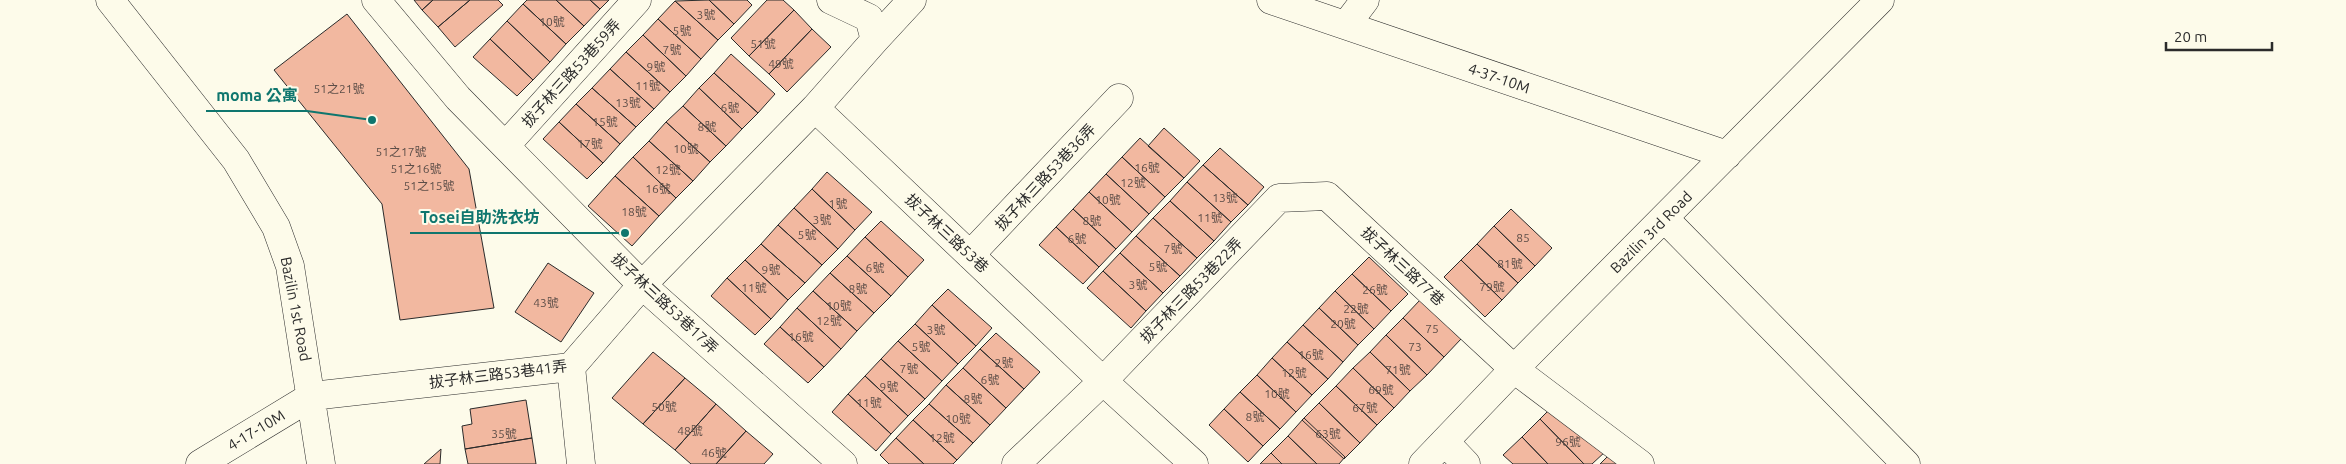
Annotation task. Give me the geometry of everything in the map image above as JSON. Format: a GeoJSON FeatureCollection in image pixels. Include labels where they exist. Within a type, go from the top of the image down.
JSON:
{"type":"FeatureCollection","features":[{"type":"Feature","properties":{"kind":"street","name":"Bazilin 1st Road"},"geometry":{"type":"LineString","coordinates":[[110,0],[236,160],[276,227],[290,266],[312,396],[321,464]]}},
{"type":"Feature","properties":{"kind":"street","name":"拔子林三路53巷17弄"},"geometry":{"type":"LineString","coordinates":[[376,0],[458,98],[642,285],[843,464]]}},
{"type":"Feature","properties":{"kind":"street","name":"拔子林三路53巷59弄"},"geometry":{"type":"LineString","coordinates":[[506,146],[637,0]]}},
{"type":"Feature","properties":{"kind":"street"},"geometry":{"type":"LineString","coordinates":[[831,0],[869,18],[875,40]]}},
{"type":"Feature","properties":{"kind":"street"},"geometry":{"type":"LineString","coordinates":[[814,108],[912,0]]}},
{"type":"Feature","properties":{"kind":"street","name":"4-37-10M"},"geometry":{"type":"LineString","coordinates":[[1271,0],[1727,155]]}},
{"type":"Feature","properties":{"kind":"street"},"geometry":{"type":"LineString","coordinates":[[1346,26],[1364,0]]}},
{"type":"Feature","properties":{"kind":"street","name":"Bazilin 3rd Road"},"geometry":{"type":"LineString","coordinates":[[1422,464],[1880,0]]}},
{"type":"Feature","properties":{"kind":"street","name":"拔子林三路53巷36弄"},"geometry":{"type":"LineString","coordinates":[[970,255],[1119,98]]}},
{"type":"Feature","properties":{"kind":"street","name":"拔子林三路53巷41弄"},"geometry":{"type":"LineString","coordinates":[[312,396],[571,367],[642,285],[814,108]]}},
{"type":"Feature","properties":{"kind":"street","name":"拔子林三路53巷"},"geometry":{"type":"LineString","coordinates":[[814,108],[1103,381],[1194,464]]}},
{"type":"Feature","properties":{"kind":"street","name":"拔子林三路77巷"},"geometry":{"type":"LineString","coordinates":[[1279,198],[1327,196],[1514,369],[1640,464]]}},
{"type":"Feature","properties":{"kind":"street","name":"拔子林三路53巷22弄"},"geometry":{"type":"LineString","coordinates":[[1103,381],[1279,198]]}},
{"type":"Feature","properties":{"kind":"street"},"geometry":{"type":"LineString","coordinates":[[1665,218],[1906,464]]}},
{"type":"Feature","properties":{"kind":"street"},"geometry":{"type":"LineString","coordinates":[[571,367],[581,464]]}},
{"type":"Feature","properties":{"kind":"street"},"geometry":{"type":"LineString","coordinates":[[1016,464],[1103,381]]}},
{"type":"Feature","properties":{"kind":"street","name":"4-17-10M"},"geometry":{"type":"LineString","coordinates":[[200,464],[312,396]]}},
{"type":"Feature","properties":{"kind":"street"},"geometry":{"type":"LineString","coordinates":[[1445,442],[1466,464]]}},
{"type":"Feature","properties":{"kind":"building"},"geometry":{"type":"Polygon","coordinates":[[[414,0],[433,0],[422,10],[414,0]]]}},
{"type":"Feature","properties":{"kind":"building"},"geometry":{"type":"Polygon","coordinates":[[[433,0],[470,0],[438,27],[422,10],[433,0]]]}},
{"type":"Feature","properties":{"kind":"building"},"geometry":{"type":"Polygon","coordinates":[[[470,0],[498,0],[503,5],[455,47],[438,27],[470,0]]]}},
{"type":"Feature","properties":{"kind":"building"},"geometry":{"type":"Polygon","coordinates":[[[527,0],[556,0],[584,26],[566,44],[523,4],[527,0]]]}},
{"type":"Feature","properties":{"kind":"building"},"geometry":{"type":"Polygon","coordinates":[[[556,0],[590,0],[600,9],[584,26],[556,0]]]}},
{"type":"Feature","properties":{"kind":"building"},"geometry":{"type":"Polygon","coordinates":[[[590,0],[609,0],[600,9],[590,0]]]}},
{"type":"Feature","properties":{"kind":"building"},"geometry":{"type":"Polygon","coordinates":[[[709,0],[734,24],[718,40],[675,1],[709,0]]]}},
{"type":"Feature","properties":{"kind":"building"},"geometry":{"type":"Polygon","coordinates":[[[709,0],[747,0],[752,5],[734,24],[709,0]]]}},
{"type":"Feature","properties":{"kind":"building"},"geometry":{"type":"Polygon","coordinates":[[[767,0],[783,0],[794,10],[749,56],[731,38],[767,0]]]}},
{"type":"Feature","properties":{"kind":"building"},"geometry":{"type":"Polygon","coordinates":[[[675,1],[718,40],[701,59],[658,19],[675,1]]]}},
{"type":"Feature","properties":{"kind":"building"},"geometry":{"type":"Polygon","coordinates":[[[523,4],[566,44],[550,62],[507,21],[523,4]]]}},
{"type":"Feature","properties":{"kind":"building"},"geometry":{"type":"Polygon","coordinates":[[[794,10],[812,29],[769,74],[749,56],[794,10]]]}},
{"type":"Feature","properties":{"kind":"building"},"geometry":{"type":"Polygon","coordinates":[[[347,14],[469,169],[494,308],[400,320],[382,204],[274,70],[347,14]]]}},
{"type":"Feature","properties":{"kind":"building"},"geometry":{"type":"Polygon","coordinates":[[[658,19],[701,59],[686,76],[643,35],[658,19]]]}},
{"type":"Feature","properties":{"kind":"building"},"geometry":{"type":"Polygon","coordinates":[[[507,21],[550,62],[533,80],[490,39],[507,21]]]}},
{"type":"Feature","properties":{"kind":"building"},"geometry":{"type":"Polygon","coordinates":[[[812,29],[831,47],[787,92],[769,74],[812,29]]]}},
{"type":"Feature","properties":{"kind":"building"},"geometry":{"type":"Polygon","coordinates":[[[643,35],[686,76],[670,92],[626,52],[643,35]]]}},
{"type":"Feature","properties":{"kind":"building"},"geometry":{"type":"Polygon","coordinates":[[[490,39],[533,80],[517,96],[473,57],[490,39]]]}},
{"type":"Feature","properties":{"kind":"building"},"geometry":{"type":"Polygon","coordinates":[[[626,52],[670,92],[654,109],[610,69],[626,52]]]}},
{"type":"Feature","properties":{"kind":"building"},"geometry":{"type":"Polygon","coordinates":[[[731,54],[775,94],[758,113],[714,73],[731,54]]]}},
{"type":"Feature","properties":{"kind":"building"},"geometry":{"type":"Polygon","coordinates":[[[610,69],[654,109],[636,127],[592,88],[610,69]]]}},
{"type":"Feature","properties":{"kind":"building"},"geometry":{"type":"Polygon","coordinates":[[[714,73],[758,113],[742,129],[699,88],[714,73]]]}},
{"type":"Feature","properties":{"kind":"building"},"geometry":{"type":"Polygon","coordinates":[[[592,88],[636,127],[620,144],[576,104],[592,88]]]}},
{"type":"Feature","properties":{"kind":"building"},"geometry":{"type":"Polygon","coordinates":[[[699,88],[742,129],[726,146],[683,106],[699,88]]]}},
{"type":"Feature","properties":{"kind":"building"},"geometry":{"type":"Polygon","coordinates":[[[576,104],[620,144],[603,163],[559,122],[576,104]]]}},
{"type":"Feature","properties":{"kind":"building"},"geometry":{"type":"Polygon","coordinates":[[[683,106],[726,146],[710,162],[666,122],[683,106]]]}},
{"type":"Feature","properties":{"kind":"building"},"geometry":{"type":"Polygon","coordinates":[[[559,122],[603,163],[587,179],[543,139],[559,122]]]}},
{"type":"Feature","properties":{"kind":"building"},"geometry":{"type":"Polygon","coordinates":[[[666,122],[710,162],[693,181],[649,141],[666,122]]]}},
{"type":"Feature","properties":{"kind":"building"},"geometry":{"type":"Polygon","coordinates":[[[1164,128],[1200,161],[1184,178],[1148,146],[1164,128]]]}},
{"type":"Feature","properties":{"kind":"building"},"geometry":{"type":"Polygon","coordinates":[[[1140,138],[1184,178],[1165,197],[1122,157],[1140,138]]]}},
{"type":"Feature","properties":{"kind":"building"},"geometry":{"type":"Polygon","coordinates":[[[649,141],[693,181],[676,198],[633,157],[649,141]]]}},
{"type":"Feature","properties":{"kind":"building"},"geometry":{"type":"Polygon","coordinates":[[[1220,148],[1264,187],[1248,205],[1203,165],[1220,148]]]}},
{"type":"Feature","properties":{"kind":"building"},"geometry":{"type":"Polygon","coordinates":[[[633,157],[676,198],[659,216],[615,176],[633,157]]]}},
{"type":"Feature","properties":{"kind":"building"},"geometry":{"type":"Polygon","coordinates":[[[1122,157],[1165,197],[1149,214],[1106,174],[1122,157]]]}},
{"type":"Feature","properties":{"kind":"building"},"geometry":{"type":"Polygon","coordinates":[[[1203,165],[1248,205],[1231,222],[1187,182],[1203,165]]]}},
{"type":"Feature","properties":{"kind":"building"},"geometry":{"type":"Polygon","coordinates":[[[827,172],[872,212],[855,230],[812,189],[827,172]]]}},
{"type":"Feature","properties":{"kind":"building"},"geometry":{"type":"Polygon","coordinates":[[[1106,174],[1149,214],[1132,232],[1089,192],[1106,174]]]}},
{"type":"Feature","properties":{"kind":"building"},"geometry":{"type":"Polygon","coordinates":[[[615,176],[659,216],[632,246],[588,206],[615,176]]]}},
{"type":"Feature","properties":{"kind":"building"},"geometry":{"type":"Polygon","coordinates":[[[1187,182],[1231,222],[1214,241],[1170,201],[1187,182]]]}},
{"type":"Feature","properties":{"kind":"building"},"geometry":{"type":"Polygon","coordinates":[[[812,189],[855,230],[838,249],[794,208],[812,189]]]}},
{"type":"Feature","properties":{"kind":"building"},"geometry":{"type":"Polygon","coordinates":[[[1089,192],[1132,232],[1116,249],[1073,209],[1089,192]]]}},
{"type":"Feature","properties":{"kind":"building"},"geometry":{"type":"Polygon","coordinates":[[[1170,201],[1214,241],[1197,258],[1153,218],[1170,201]]]}},
{"type":"Feature","properties":{"kind":"building"},"geometry":{"type":"Polygon","coordinates":[[[794,208],[838,249],[822,265],[778,225],[794,208]]]}},
{"type":"Feature","properties":{"kind":"building"},"geometry":{"type":"Polygon","coordinates":[[[1073,209],[1116,249],[1099,267],[1056,227],[1073,209]]]}},
{"type":"Feature","properties":{"kind":"building"},"geometry":{"type":"Polygon","coordinates":[[[1511,209],[1552,248],[1535,266],[1494,226],[1511,209]]]}},
{"type":"Feature","properties":{"kind":"building"},"geometry":{"type":"Polygon","coordinates":[[[1153,218],[1197,258],[1180,276],[1136,236],[1153,218]]]}},
{"type":"Feature","properties":{"kind":"building"},"geometry":{"type":"Polygon","coordinates":[[[881,221],[924,260],[908,277],[865,237],[881,221]]]}},
{"type":"Feature","properties":{"kind":"building"},"geometry":{"type":"Polygon","coordinates":[[[778,225],[822,265],[805,283],[761,244],[778,225]]]}},
{"type":"Feature","properties":{"kind":"building"},"geometry":{"type":"Polygon","coordinates":[[[1494,226],[1535,266],[1518,283],[1477,244],[1494,226]]]}},
{"type":"Feature","properties":{"kind":"building"},"geometry":{"type":"Polygon","coordinates":[[[1056,227],[1099,267],[1083,284],[1039,245],[1056,227]]]}},
{"type":"Feature","properties":{"kind":"building"},"geometry":{"type":"Polygon","coordinates":[[[1136,236],[1180,276],[1163,293],[1120,253],[1136,236]]]}},
{"type":"Feature","properties":{"kind":"building"},"geometry":{"type":"Polygon","coordinates":[[[865,237],[908,277],[891,296],[847,256],[865,237]]]}},
{"type":"Feature","properties":{"kind":"building"},"geometry":{"type":"Polygon","coordinates":[[[761,244],[805,283],[788,300],[745,260],[761,244]]]}},
{"type":"Feature","properties":{"kind":"building"},"geometry":{"type":"Polygon","coordinates":[[[1477,244],[1518,283],[1502,300],[1461,260],[1477,244]]]}},
{"type":"Feature","properties":{"kind":"building"},"geometry":{"type":"Polygon","coordinates":[[[1120,253],[1163,293],[1146,311],[1103,271],[1120,253]]]}},
{"type":"Feature","properties":{"kind":"building"},"geometry":{"type":"Polygon","coordinates":[[[847,256],[891,296],[874,313],[830,273],[847,256]]]}},
{"type":"Feature","properties":{"kind":"building"},"geometry":{"type":"Polygon","coordinates":[[[1369,257],[1408,294],[1391,311],[1352,274],[1369,257]]]}},
{"type":"Feature","properties":{"kind":"building"},"geometry":{"type":"Polygon","coordinates":[[[745,260],[788,300],[771,319],[727,278],[745,260]]]}},
{"type":"Feature","properties":{"kind":"building"},"geometry":{"type":"Polygon","coordinates":[[[1461,260],[1502,300],[1485,317],[1444,277],[1461,260]]]}},
{"type":"Feature","properties":{"kind":"building"},"geometry":{"type":"Polygon","coordinates":[[[548,263],[594,293],[561,342],[515,312],[548,263]]]}},
{"type":"Feature","properties":{"kind":"building"},"geometry":{"type":"Polygon","coordinates":[[[1103,271],[1146,311],[1131,328],[1087,288],[1103,271]]]}},
{"type":"Feature","properties":{"kind":"building"},"geometry":{"type":"Polygon","coordinates":[[[830,273],[874,313],[857,331],[813,291],[830,273]]]}},
{"type":"Feature","properties":{"kind":"building"},"geometry":{"type":"Polygon","coordinates":[[[1352,274],[1391,311],[1374,329],[1335,291],[1352,274]]]}},
{"type":"Feature","properties":{"kind":"building"},"geometry":{"type":"Polygon","coordinates":[[[727,278],[771,319],[755,335],[711,296],[727,278]]]}},
{"type":"Feature","properties":{"kind":"building"},"geometry":{"type":"Polygon","coordinates":[[[948,289],[992,328],[976,346],[932,305],[948,289]]]}},
{"type":"Feature","properties":{"kind":"building"},"geometry":{"type":"Polygon","coordinates":[[[813,291],[857,331],[841,349],[797,308],[813,291]]]}},
{"type":"Feature","properties":{"kind":"building"},"geometry":{"type":"Polygon","coordinates":[[[1335,291],[1374,329],[1358,345],[1319,308],[1335,291]]]}},
{"type":"Feature","properties":{"kind":"building"},"geometry":{"type":"Polygon","coordinates":[[[1420,300],[1461,339],[1444,357],[1403,318],[1420,300]]]}},
{"type":"Feature","properties":{"kind":"building"},"geometry":{"type":"Polygon","coordinates":[[[932,305],[976,346],[958,364],[915,324],[932,305]]]}},
{"type":"Feature","properties":{"kind":"building"},"geometry":{"type":"Polygon","coordinates":[[[797,308],[841,349],[824,367],[780,327],[797,308]]]}},
{"type":"Feature","properties":{"kind":"building"},"geometry":{"type":"Polygon","coordinates":[[[1319,308],[1358,345],[1343,362],[1303,325],[1319,308]]]}},
{"type":"Feature","properties":{"kind":"building"},"geometry":{"type":"Polygon","coordinates":[[[1403,318],[1444,357],[1427,375],[1386,335],[1403,318]]]}},
{"type":"Feature","properties":{"kind":"building"},"geometry":{"type":"Polygon","coordinates":[[[915,324],[958,364],[942,381],[898,341],[915,324]]]}},
{"type":"Feature","properties":{"kind":"building"},"geometry":{"type":"Polygon","coordinates":[[[1303,325],[1343,362],[1328,379],[1287,342],[1303,325]]]}},
{"type":"Feature","properties":{"kind":"building"},"geometry":{"type":"Polygon","coordinates":[[[780,327],[824,367],[808,383],[764,344],[780,327]]]}},
{"type":"Feature","properties":{"kind":"building"},"geometry":{"type":"Polygon","coordinates":[[[996,333],[1040,372],[1024,389],[980,349],[996,333]]]}},
{"type":"Feature","properties":{"kind":"building"},"geometry":{"type":"Polygon","coordinates":[[[1386,335],[1427,375],[1410,391],[1370,352],[1386,335]]]}},
{"type":"Feature","properties":{"kind":"building"},"geometry":{"type":"Polygon","coordinates":[[[898,341],[942,381],[925,399],[881,359],[898,341]]]}},
{"type":"Feature","properties":{"kind":"building"},"geometry":{"type":"Polygon","coordinates":[[[1287,342],[1328,379],[1312,395],[1272,358],[1287,342]]]}},
{"type":"Feature","properties":{"kind":"building"},"geometry":{"type":"Polygon","coordinates":[[[980,349],[1024,389],[1006,408],[963,368],[980,349]]]}},
{"type":"Feature","properties":{"kind":"building"},"geometry":{"type":"Polygon","coordinates":[[[653,352],[685,378],[643,424],[612,398],[653,352]]]}},
{"type":"Feature","properties":{"kind":"building"},"geometry":{"type":"Polygon","coordinates":[[[1370,352],[1410,391],[1394,408],[1353,368],[1370,352]]]}},
{"type":"Feature","properties":{"kind":"building"},"geometry":{"type":"Polygon","coordinates":[[[1272,358],[1312,395],[1296,412],[1257,375],[1272,358]]]}},
{"type":"Feature","properties":{"kind":"building"},"geometry":{"type":"Polygon","coordinates":[[[881,359],[925,399],[908,416],[865,376],[881,359]]]}},
{"type":"Feature","properties":{"kind":"building"},"geometry":{"type":"Polygon","coordinates":[[[963,368],[1006,408],[990,425],[946,385],[963,368]]]}},
{"type":"Feature","properties":{"kind":"building"},"geometry":{"type":"Polygon","coordinates":[[[1353,368],[1394,408],[1377,425],[1336,386],[1353,368]]]}},
{"type":"Feature","properties":{"kind":"building"},"geometry":{"type":"Polygon","coordinates":[[[1257,375],[1296,412],[1280,429],[1240,392],[1257,375]]]}},
{"type":"Feature","properties":{"kind":"building"},"geometry":{"type":"Polygon","coordinates":[[[865,376],[908,416],[891,434],[848,394],[865,376]]]}},
{"type":"Feature","properties":{"kind":"building"},"geometry":{"type":"Polygon","coordinates":[[[685,378],[716,404],[675,450],[643,424],[685,378]]]}},
{"type":"Feature","properties":{"kind":"building"},"geometry":{"type":"Polygon","coordinates":[[[946,385],[990,425],[973,443],[929,404],[946,385]]]}},
{"type":"Feature","properties":{"kind":"building"},"geometry":{"type":"Polygon","coordinates":[[[1336,386],[1377,425],[1360,443],[1319,403],[1336,386]]]}},
{"type":"Feature","properties":{"kind":"building"},"geometry":{"type":"Polygon","coordinates":[[[1240,392],[1280,429],[1263,446],[1224,409],[1240,392]]]}},
{"type":"Feature","properties":{"kind":"building"},"geometry":{"type":"Polygon","coordinates":[[[848,394],[891,434],[876,451],[832,412],[848,394]]]}},
{"type":"Feature","properties":{"kind":"building"},"geometry":{"type":"Polygon","coordinates":[[[526,400],[532,438],[465,449],[462,426],[472,424],[470,409],[526,400]]]}},
{"type":"Feature","properties":{"kind":"building"},"geometry":{"type":"Polygon","coordinates":[[[1557,402],[1606,451],[1592,464],[1584,464],[1540,419],[1557,402]]]}},
{"type":"Feature","properties":{"kind":"building"},"geometry":{"type":"Polygon","coordinates":[[[1319,403],[1360,443],[1344,459],[1302,420],[1319,403]]]}},
{"type":"Feature","properties":{"kind":"building"},"geometry":{"type":"Polygon","coordinates":[[[716,404],[746,431],[716,464],[691,464],[675,450],[716,404]]]}},
{"type":"Feature","properties":{"kind":"building"},"geometry":{"type":"Polygon","coordinates":[[[929,404],[973,443],[957,460],[913,420],[929,404]]]}},
{"type":"Feature","properties":{"kind":"building"},"geometry":{"type":"Polygon","coordinates":[[[1224,409],[1263,446],[1248,462],[1209,425],[1224,409]]]}},
{"type":"Feature","properties":{"kind":"building"},"geometry":{"type":"Polygon","coordinates":[[[1304,418],[1345,457],[1339,464],[1317,464],[1288,436],[1304,418]]]}},
{"type":"Feature","properties":{"kind":"building"},"geometry":{"type":"Polygon","coordinates":[[[1540,419],[1584,464],[1548,464],[1522,437],[1540,419]]]}},
{"type":"Feature","properties":{"kind":"building"},"geometry":{"type":"Polygon","coordinates":[[[913,420],[957,460],[953,464],[924,464],[896,438],[913,420]]]}},
{"type":"Feature","properties":{"kind":"building"},"geometry":{"type":"Polygon","coordinates":[[[746,431],[773,454],[764,464],[716,464],[746,431]]]}},
{"type":"Feature","properties":{"kind":"building"},"geometry":{"type":"Polygon","coordinates":[[[1288,436],[1317,464],[1282,464],[1271,453],[1288,436]]]}},
{"type":"Feature","properties":{"kind":"building"},"geometry":{"type":"Polygon","coordinates":[[[1522,437],[1548,464],[1513,464],[1503,455],[1522,437]]]}},
{"type":"Feature","properties":{"kind":"building"},"geometry":{"type":"Polygon","coordinates":[[[532,438],[536,464],[468,464],[465,449],[532,438]]]}},
{"type":"Feature","properties":{"kind":"building"},"geometry":{"type":"Polygon","coordinates":[[[896,438],[924,464],[889,464],[880,455],[896,438]]]}},
{"type":"Feature","properties":{"kind":"building"},"geometry":{"type":"Polygon","coordinates":[[[441,449],[440,464],[424,464],[441,449]]]}},
{"type":"Feature","properties":{"kind":"building"},"geometry":{"type":"Polygon","coordinates":[[[1615,449],[1631,464],[1600,464],[1615,449]]]}},
{"type":"Feature","properties":{"kind":"building"},"geometry":{"type":"Polygon","coordinates":[[[1271,453],[1282,464],[1260,464],[1271,453]]]}},
{"type":"Feature","properties":{"kind":"place","name":"moma 公寓"},"geometry":{"type":"Point","coordinates":[372,120]}},
{"type":"Feature","properties":{"kind":"place","name":"Tosei自助洗衣坊"},"geometry":{"type":"Point","coordinates":[625,233]}}]}
